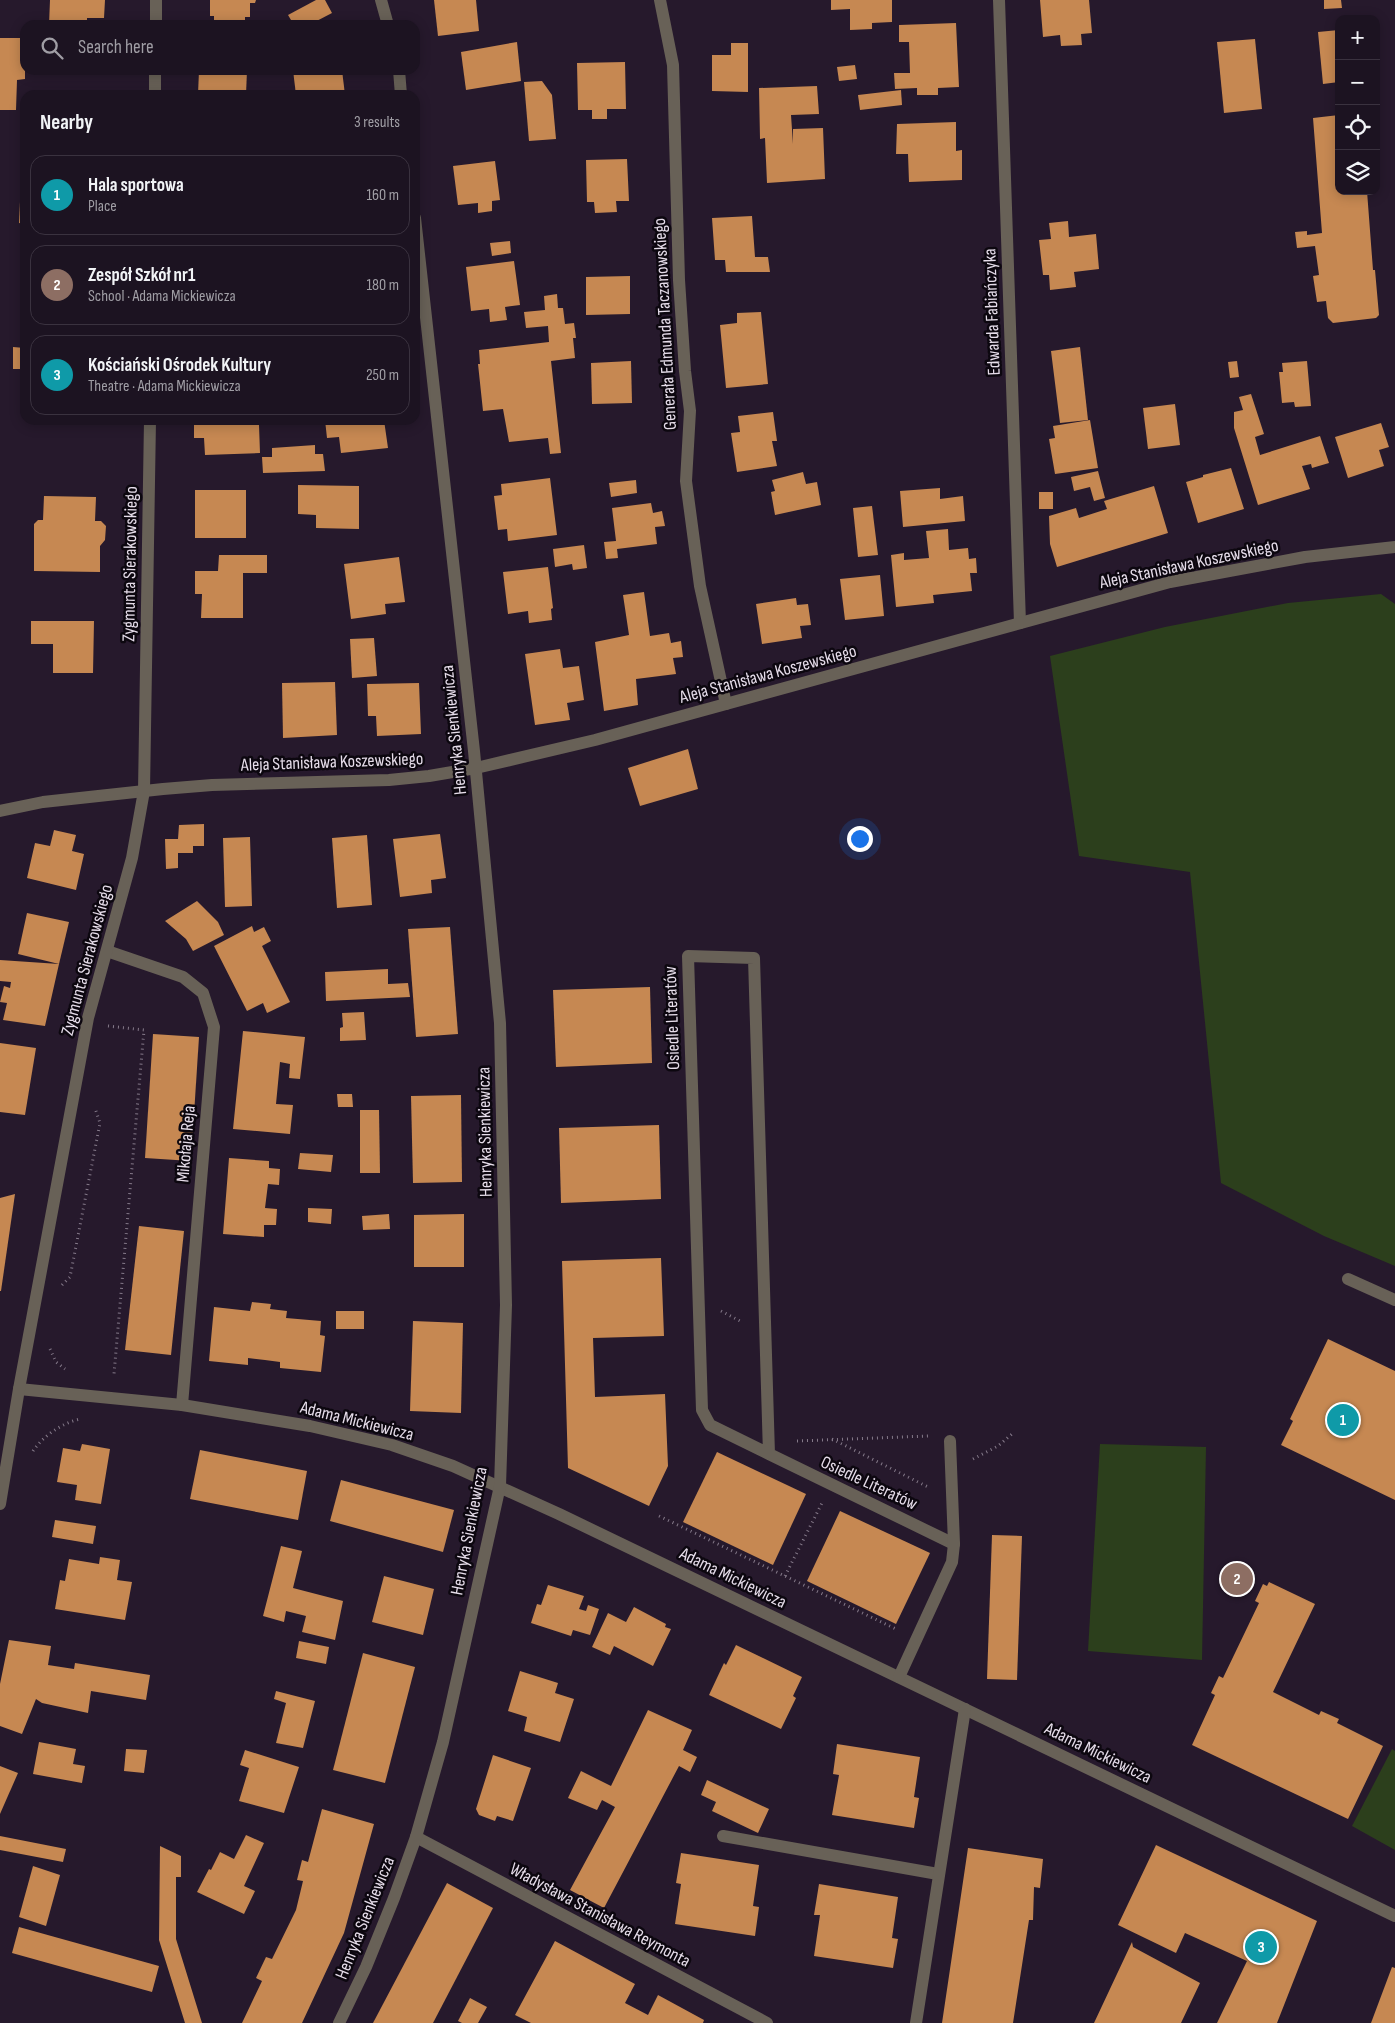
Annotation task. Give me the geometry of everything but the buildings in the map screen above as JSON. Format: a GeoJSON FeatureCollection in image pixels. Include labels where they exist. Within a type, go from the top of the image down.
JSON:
{"type":"FeatureCollection","features":[{"type":"Feature","properties":{"kind":"street"},"geometry":{"type":"LineString","coordinates":[[156,0],[156,20]]}},
{"type":"Feature","properties":{"kind":"street"},"geometry":{"type":"LineString","coordinates":[[381,0],[387,20]]}},
{"type":"Feature","properties":{"kind":"street","name":"Generała Edmunda Taczanowskiego"},"geometry":{"type":"LineString","coordinates":[[660,0],[673,65],[679,280],[685,370],[690,411],[686,480],[700,586],[726,704]]}},
{"type":"Feature","properties":{"kind":"street","name":"Edwarda Fabiańczyka"},"geometry":{"type":"LineString","coordinates":[[999,0],[1020,623]]}},
{"type":"Feature","properties":{"kind":"street"},"geometry":{"type":"LineString","coordinates":[[155,75],[155,90]]}},
{"type":"Feature","properties":{"kind":"street"},"geometry":{"type":"LineString","coordinates":[[399,75],[400,90]]}},
{"type":"Feature","properties":{"kind":"street","name":"Henryka Sienkiewicza"},"geometry":{"type":"LineString","coordinates":[[338,2023],[366,1967],[416,1837],[443,1742],[500,1486],[506,1305],[500,1023],[476,768],[420,263]]}},
{"type":"Feature","properties":{"kind":"street","name":"Zygmunta Sierakowskiego"},"geometry":{"type":"LineString","coordinates":[[0,1504],[19,1389],[88,1018],[132,858],[144,791],[150,425]]}},
{"type":"Feature","properties":{"kind":"street","name":"Aleja Stanisława Koszewskiego"},"geometry":{"type":"LineString","coordinates":[[0,811],[43,802],[144,791],[212,785],[389,780],[476,768],[595,740],[1170,582],[1305,557],[1395,546]]}},
{"type":"Feature","properties":{"kind":"street","name":"Mikołaja Reja"},"geometry":{"type":"LineString","coordinates":[[106,951],[183,977],[202,993],[214,1027],[182,1405]]}},
{"type":"Feature","properties":{"kind":"street","name":"Osiedle Literatów"},"geometry":{"type":"LineString","coordinates":[[769,1454],[754,958],[688,956],[702,1410],[710,1425],[830,1485],[954,1544]]}},
{"type":"Feature","properties":{"kind":"street"},"geometry":{"type":"LineString","coordinates":[[1348,1279],[1395,1300]]}},
{"type":"Feature","properties":{"kind":"street","name":"Adama Mickiewicza"},"geometry":{"type":"LineString","coordinates":[[19,1389],[182,1405],[310,1426],[392,1445],[452,1466],[500,1486],[1395,1916]]}},
{"type":"Feature","properties":{"kind":"street"},"geometry":{"type":"LineString","coordinates":[[899,1677],[952,1562],[954,1544],[950,1441]]}},
{"type":"Feature","properties":{"kind":"street"},"geometry":{"type":"LineString","coordinates":[[916,2023],[964,1709]]}},
{"type":"Feature","properties":{"kind":"street"},"geometry":{"type":"LineString","coordinates":[[722,1836],[938,1874]]}},
{"type":"Feature","properties":{"kind":"street","name":"Władysława Stanisława Reymonta"},"geometry":{"type":"LineString","coordinates":[[416,1837],[767,2023]]}},
{"type":"Feature","properties":{"kind":"path"},"geometry":{"type":"LineString","coordinates":[[106,1026],[144,1030],[114,1374]]}},
{"type":"Feature","properties":{"kind":"path"},"geometry":{"type":"LineString","coordinates":[[58,1291],[70,1277],[100,1123],[95,1106]]}},
{"type":"Feature","properties":{"kind":"path"},"geometry":{"type":"LineString","coordinates":[[699,1298],[766,1334]]}},
{"type":"Feature","properties":{"kind":"path"},"geometry":{"type":"LineString","coordinates":[[49,1345],[56,1362],[70,1372]]}},
{"type":"Feature","properties":{"kind":"path"},"geometry":{"type":"LineString","coordinates":[[106,1374],[123,1375]]}},
{"type":"Feature","properties":{"kind":"path"},"geometry":{"type":"LineString","coordinates":[[30,1458],[33,1450],[41,1440],[52,1432],[65,1424],[84,1419]]}},
{"type":"Feature","properties":{"kind":"path"},"geometry":{"type":"LineString","coordinates":[[792,1441],[929,1436],[950,1441]]}},
{"type":"Feature","properties":{"kind":"path"},"geometry":{"type":"LineString","coordinates":[[831,1439],[928,1487]]}},
{"type":"Feature","properties":{"kind":"path"},"geometry":{"type":"LineString","coordinates":[[785,1576],[830,1485]]}},
{"type":"Feature","properties":{"kind":"path"},"geometry":{"type":"LineString","coordinates":[[659,1516],[917,1639]]}},
{"type":"Feature","properties":{"kind":"green space"},"geometry":{"type":"Polygon","coordinates":[[[1381,594],[1395,604],[1395,1266],[1324,1236],[1221,1183],[1190,872],[1079,856],[1050,656],[1165,627],[1288,603],[1381,594]]]}},
{"type":"Feature","properties":{"kind":"green space"},"geometry":{"type":"Polygon","coordinates":[[[1100,1444],[1206,1447],[1202,1660],[1088,1651],[1100,1444]]]}},
{"type":"Feature","properties":{"kind":"green space"},"geometry":{"type":"Polygon","coordinates":[[[1392,1749],[1395,1751],[1395,1850],[1352,1826],[1392,1749]]]}},
{"type":"Feature","properties":{"kind":"place","name":"Hala sportowa"},"geometry":{"type":"Point","coordinates":[1343,1420]}},
{"type":"Feature","properties":{"kind":"place","name":"Zespół Szkół nr1"},"geometry":{"type":"Point","coordinates":[1237,1579]}},
{"type":"Feature","properties":{"kind":"place","name":"Kościański Ośrodek Kultury"},"geometry":{"type":"Point","coordinates":[1261,1947]}}]}
